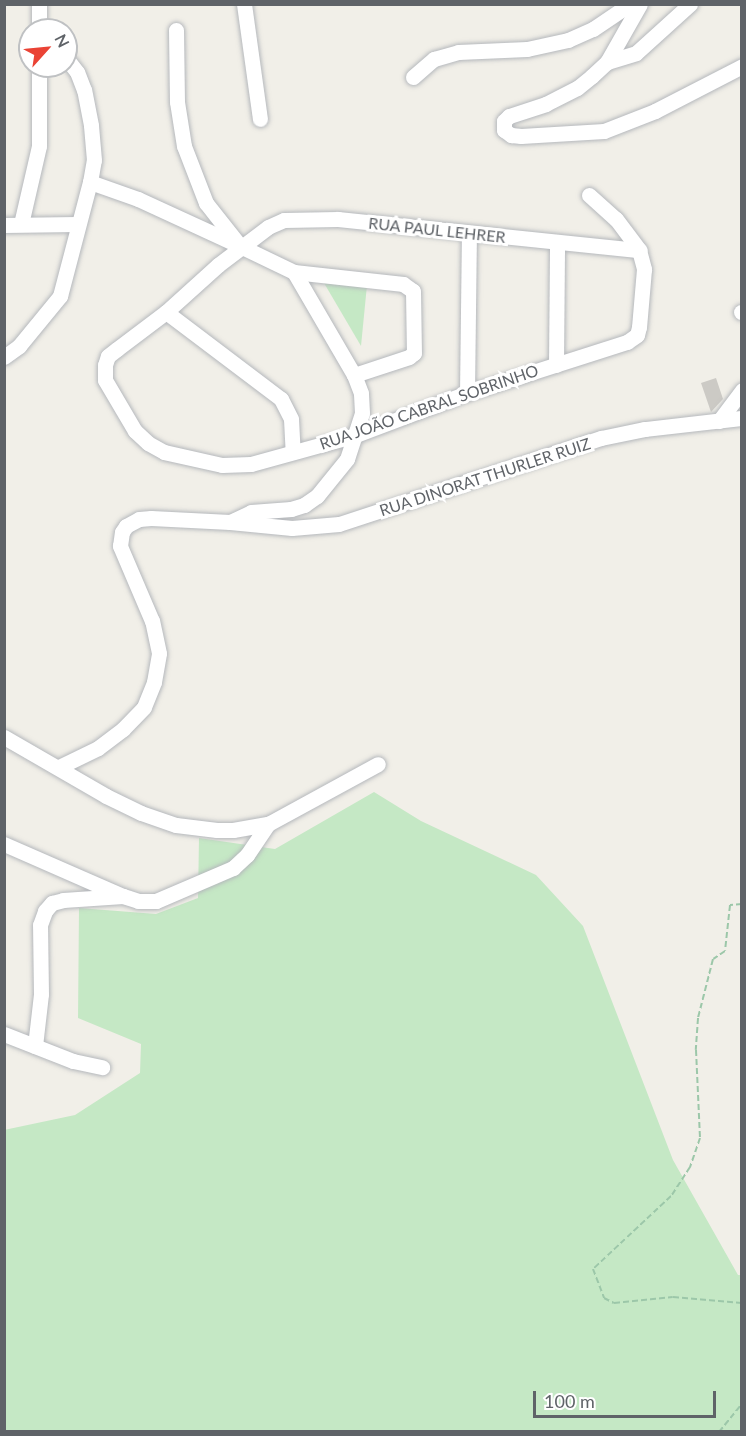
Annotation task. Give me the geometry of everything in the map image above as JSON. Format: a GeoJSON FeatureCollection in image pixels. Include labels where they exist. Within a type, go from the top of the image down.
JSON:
{"type":"FeatureCollection","features":[{"type":"Feature","properties":{"kind":"street"},"geometry":{"type":"LineString","coordinates":[[244,4],[260,119]]}},
{"type":"Feature","properties":{"kind":"street"},"geometry":{"type":"LineString","coordinates":[[413,77],[434,59],[458,52],[527,49],[568,40],[593,29],[630,4]]}},
{"type":"Feature","properties":{"kind":"street"},"geometry":{"type":"LineString","coordinates":[[640,4],[607,62],[578,88],[546,104],[506,118],[504,130],[511,135],[521,136],[604,131],[655,111],[741,66]]}},
{"type":"Feature","properties":{"kind":"street"},"geometry":{"type":"LineString","coordinates":[[607,62],[636,53],[690,4]]}},
{"type":"Feature","properties":{"kind":"street"},"geometry":{"type":"LineString","coordinates":[[176,30],[177,102],[184,146],[206,203],[241,246]]}},
{"type":"Feature","properties":{"kind":"street"},"geometry":{"type":"LineString","coordinates":[[4,357],[19,346],[60,296],[77,224],[90,182],[94,159],[91,125],[84,90],[78,75]]}},
{"type":"Feature","properties":{"kind":"street"},"geometry":{"type":"LineString","coordinates":[[21,224],[39,146],[39,78]]}},
{"type":"Feature","properties":{"kind":"street"},"geometry":{"type":"LineString","coordinates":[[90,182],[138,200],[294,272],[404,284],[413,291],[414,353],[409,357],[354,375]]}},
{"type":"Feature","properties":{"kind":"street"},"geometry":{"type":"LineString","coordinates":[[589,195],[616,219],[639,250]]}},
{"type":"Feature","properties":{"kind":"street","name":"RUA PAUL LEHRER"},"geometry":{"type":"LineString","coordinates":[[241,246],[268,227],[284,220],[338,219],[639,250]]}},
{"type":"Feature","properties":{"kind":"street"},"geometry":{"type":"LineString","coordinates":[[4,225],[77,224]]}},
{"type":"Feature","properties":{"kind":"street"},"geometry":{"type":"LineString","coordinates":[[467,393],[469,234]]}},
{"type":"Feature","properties":{"kind":"street"},"geometry":{"type":"LineString","coordinates":[[556,364],[557,243]]}},
{"type":"Feature","properties":{"kind":"street","name":"RUA JOÃO CABRAL SOBRINHO"},"geometry":{"type":"LineString","coordinates":[[241,246],[166,312],[108,356],[105,365],[105,380],[135,431],[165,452],[222,465],[271,460],[356,435],[467,393],[627,342],[637,335],[639,327],[644,269],[639,250]]}},
{"type":"Feature","properties":{"kind":"street","name":"RUA DINORAT THURLER RUIZ"},"geometry":{"type":"LineString","coordinates":[[230,522],[251,512],[291,509],[317,496],[343,466],[362,413],[361,393],[354,375],[294,272]]}},
{"type":"Feature","properties":{"kind":"street"},"geometry":{"type":"LineString","coordinates":[[166,312],[281,399],[291,419],[293,452]]}},
{"type":"Feature","properties":{"kind":"street"},"geometry":{"type":"LineString","coordinates":[[720,421],[741,390]]}},
{"type":"Feature","properties":{"kind":"street","name":"RUA DINORAT THURLER RUIZ"},"geometry":{"type":"LineString","coordinates":[[59,767],[98,748],[123,729],[144,707],[154,682],[159,653],[152,621],[120,546],[122,532],[131,523],[151,518],[292,528],[339,524],[601,438],[645,429],[741,418]]}},
{"type":"Feature","properties":{"kind":"street"},"geometry":{"type":"LineString","coordinates":[[4,737],[106,796],[141,813],[176,825],[233,830],[268,824],[378,765]]}},
{"type":"Feature","properties":{"kind":"street"},"geometry":{"type":"LineString","coordinates":[[4,844],[123,896],[138,901],[156,901],[217,878],[233,868],[247,855],[268,824]]}},
{"type":"Feature","properties":{"kind":"street"},"geometry":{"type":"LineString","coordinates":[[35,1046],[41,994],[40,925],[45,911],[52,903],[63,900],[123,896]]}},
{"type":"Feature","properties":{"kind":"street"},"geometry":{"type":"LineString","coordinates":[[4,1034],[73,1061],[102,1067]]}},
{"type":"Feature","properties":{"kind":"path"},"geometry":{"type":"LineString","coordinates":[[741,904],[730,905],[724,951],[713,959],[698,1018],[696,1050],[700,1138],[690,1167],[671,1196],[593,1269],[604,1298],[614,1303],[673,1297],[741,1303]]}},
{"type":"Feature","properties":{"kind":"path"},"geometry":{"type":"LineString","coordinates":[[719,1431],[741,1404]]}},
{"type":"Feature","properties":{"kind":"green space"},"geometry":{"type":"Polygon","coordinates":[[[324,283],[367,285],[361,346],[324,283]]]}},
{"type":"Feature","properties":{"kind":"green space"},"geometry":{"type":"Polygon","coordinates":[[[374,792],[421,821],[536,875],[583,926],[673,1160],[738,1275],[741,1275],[741,1431],[5,1431],[4,1130],[75,1115],[140,1073],[141,1044],[78,1018],[79,908],[156,914],[198,898],[199,838],[275,849],[374,792]]]}},
{"type":"Feature","properties":{"kind":"building"},"geometry":{"type":"Polygon","coordinates":[[[716,378],[723,399],[711,412],[701,383],[716,378]]]}}]}
